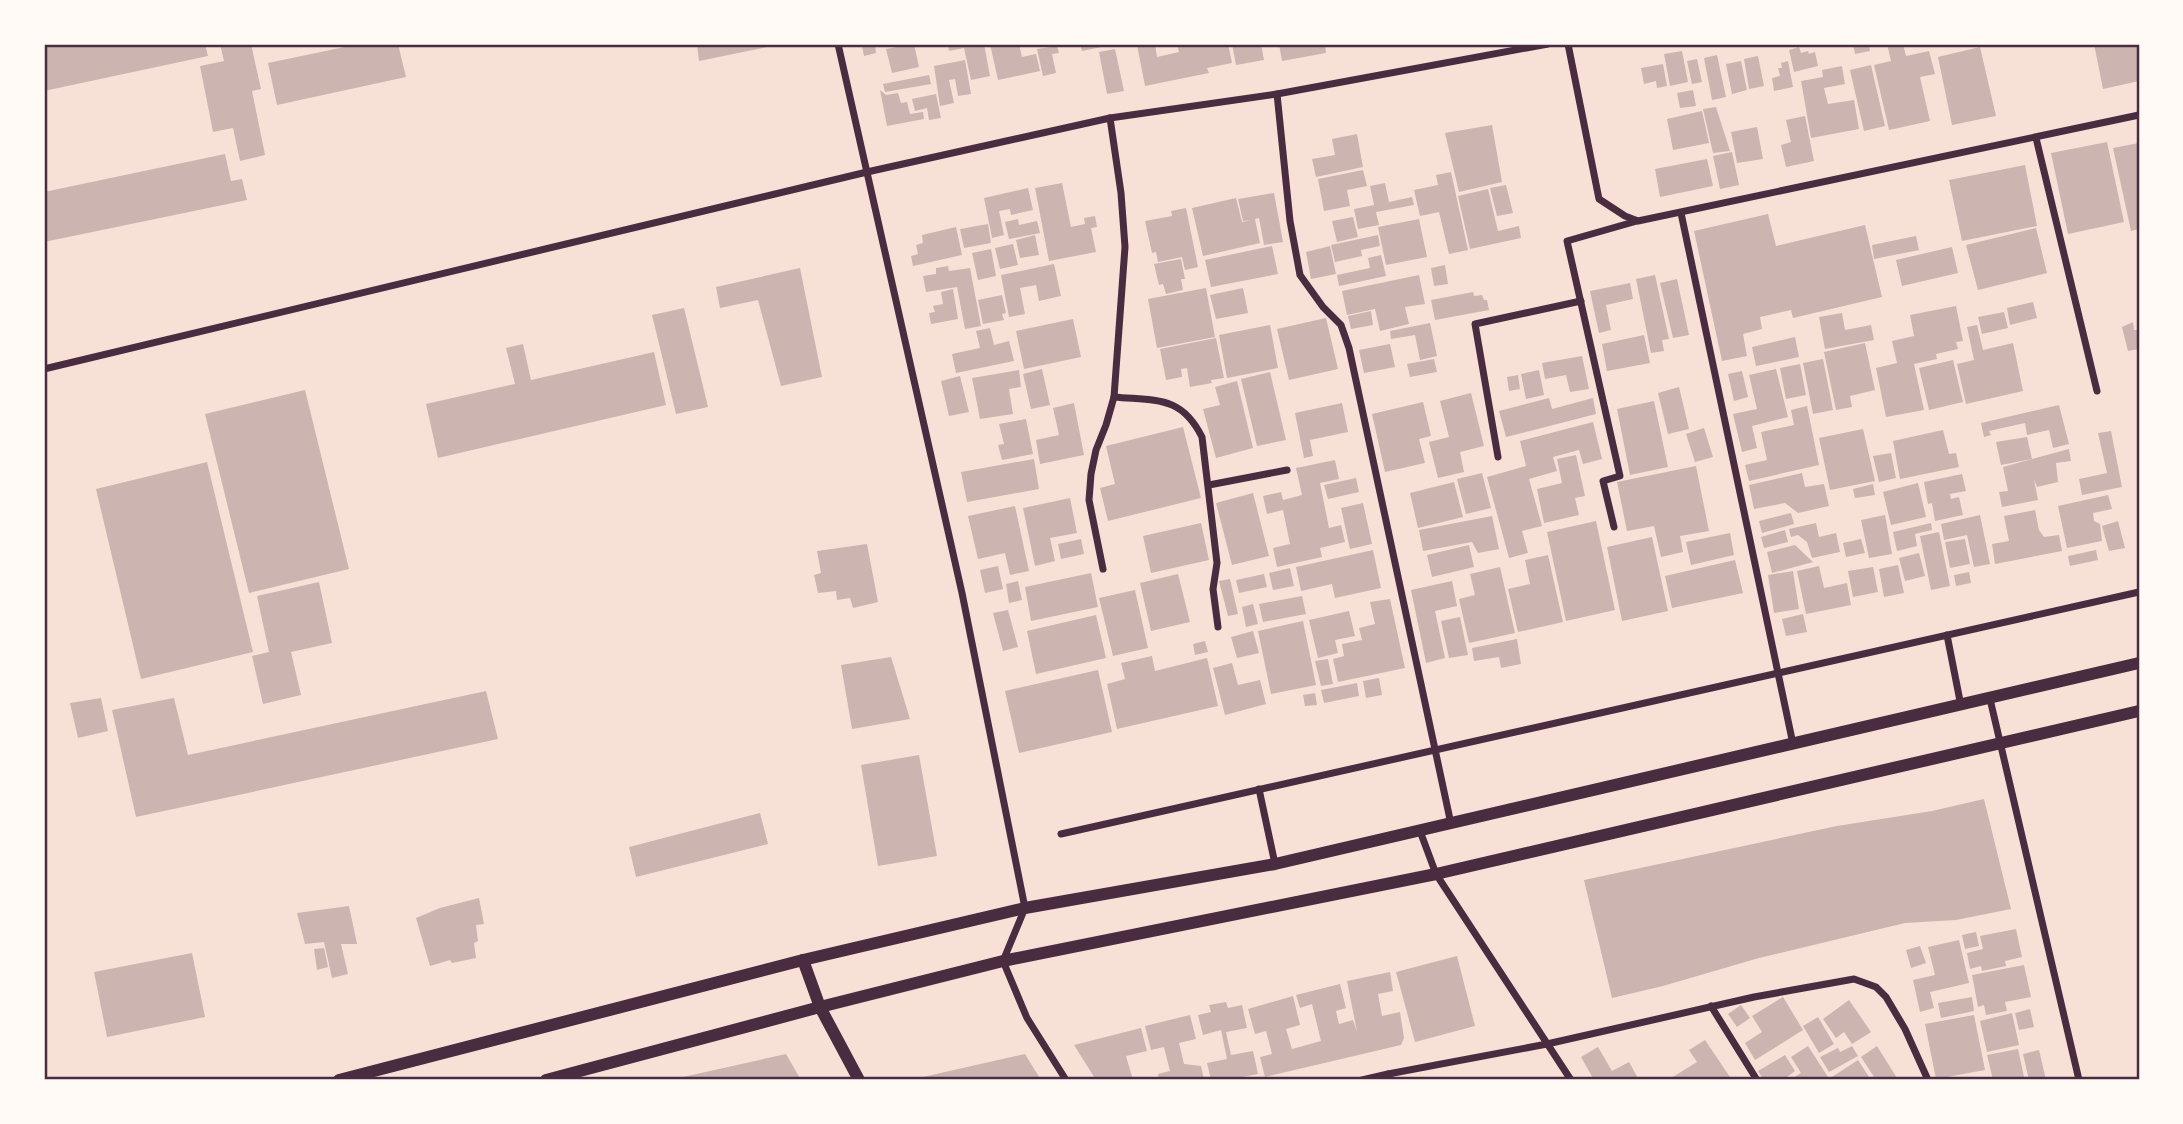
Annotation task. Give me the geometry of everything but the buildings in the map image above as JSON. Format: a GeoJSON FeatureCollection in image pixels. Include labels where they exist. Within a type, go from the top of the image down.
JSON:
{"type":"FeatureCollection","features":[{"type":"Feature","properties":{"kind":"street"},"geometry":{"type":"LineString","coordinates":[[838,44],[962,593],[1025,908],[1003,961],[1027,1018],[1066,1080]]}},
{"type":"Feature","properties":{"kind":"street"},"geometry":{"type":"LineString","coordinates":[[44,369],[867,172],[1110,118],[1277,94],[1548,44]]}},
{"type":"Feature","properties":{"kind":"street"},"geometry":{"type":"LineString","coordinates":[[1568,44],[1599,199],[1637,221]]}},
{"type":"Feature","properties":{"kind":"street"},"geometry":{"type":"LineString","coordinates":[[1277,94],[1290,221],[1300,275],[1323,307],[1341,325],[1349,348],[1451,824]]}},
{"type":"Feature","properties":{"kind":"street"},"geometry":{"type":"LineString","coordinates":[[1614,527],[1603,481],[1620,476],[1567,242],[1637,221],[2139,115]]}},
{"type":"Feature","properties":{"kind":"street"},"geometry":{"type":"LineString","coordinates":[[1103,569],[1089,500],[1091,474],[1114,397],[1125,247],[1121,193],[1110,118]]}},
{"type":"Feature","properties":{"kind":"street"},"geometry":{"type":"LineString","coordinates":[[2036,138],[2097,391]]}},
{"type":"Feature","properties":{"kind":"street"},"geometry":{"type":"LineString","coordinates":[[1681,213],[1793,744]]}},
{"type":"Feature","properties":{"kind":"street"},"geometry":{"type":"LineString","coordinates":[[1498,457],[1475,324],[1581,301]]}},
{"type":"Feature","properties":{"kind":"street"},"geometry":{"type":"LineString","coordinates":[[1114,397],[1162,401],[1181,408],[1193,420],[1202,437],[1217,563],[1213,589],[1218,627]]}},
{"type":"Feature","properties":{"kind":"street"},"geometry":{"type":"LineString","coordinates":[[1209,485],[1287,470]]}},
{"type":"Feature","properties":{"kind":"street"},"geometry":{"type":"LineString","coordinates":[[1061,834],[2139,592]]}},
{"type":"Feature","properties":{"kind":"street"},"geometry":{"type":"LineString","coordinates":[[1947,635],[1961,706]]}},
{"type":"Feature","properties":{"kind":"street"},"geometry":{"type":"LineString","coordinates":[[339,1080],[803,960],[1025,908],[1275,864],[2139,663]]}},
{"type":"Feature","properties":{"kind":"street"},"geometry":{"type":"LineString","coordinates":[[1990,699],[2079,1080]]}},
{"type":"Feature","properties":{"kind":"street"},"geometry":{"type":"LineString","coordinates":[[546,1080],[1003,961],[1436,874],[2139,711]]}},
{"type":"Feature","properties":{"kind":"street"},"geometry":{"type":"LineString","coordinates":[[1259,789],[1275,864]]}},
{"type":"Feature","properties":{"kind":"street"},"geometry":{"type":"LineString","coordinates":[[1420,831],[1436,874],[1571,1080]]}},
{"type":"Feature","properties":{"kind":"street"},"geometry":{"type":"LineString","coordinates":[[803,960],[820,1007],[859,1080]]}},
{"type":"Feature","properties":{"kind":"street"},"geometry":{"type":"LineString","coordinates":[[1362,1080],[1390,1077],[1711,1006],[1854,979],[1876,987],[1886,997],[1905,1029],[1928,1080]]}},
{"type":"Feature","properties":{"kind":"street"},"geometry":{"type":"LineString","coordinates":[[1711,1006],[1757,1080]]}}]}
